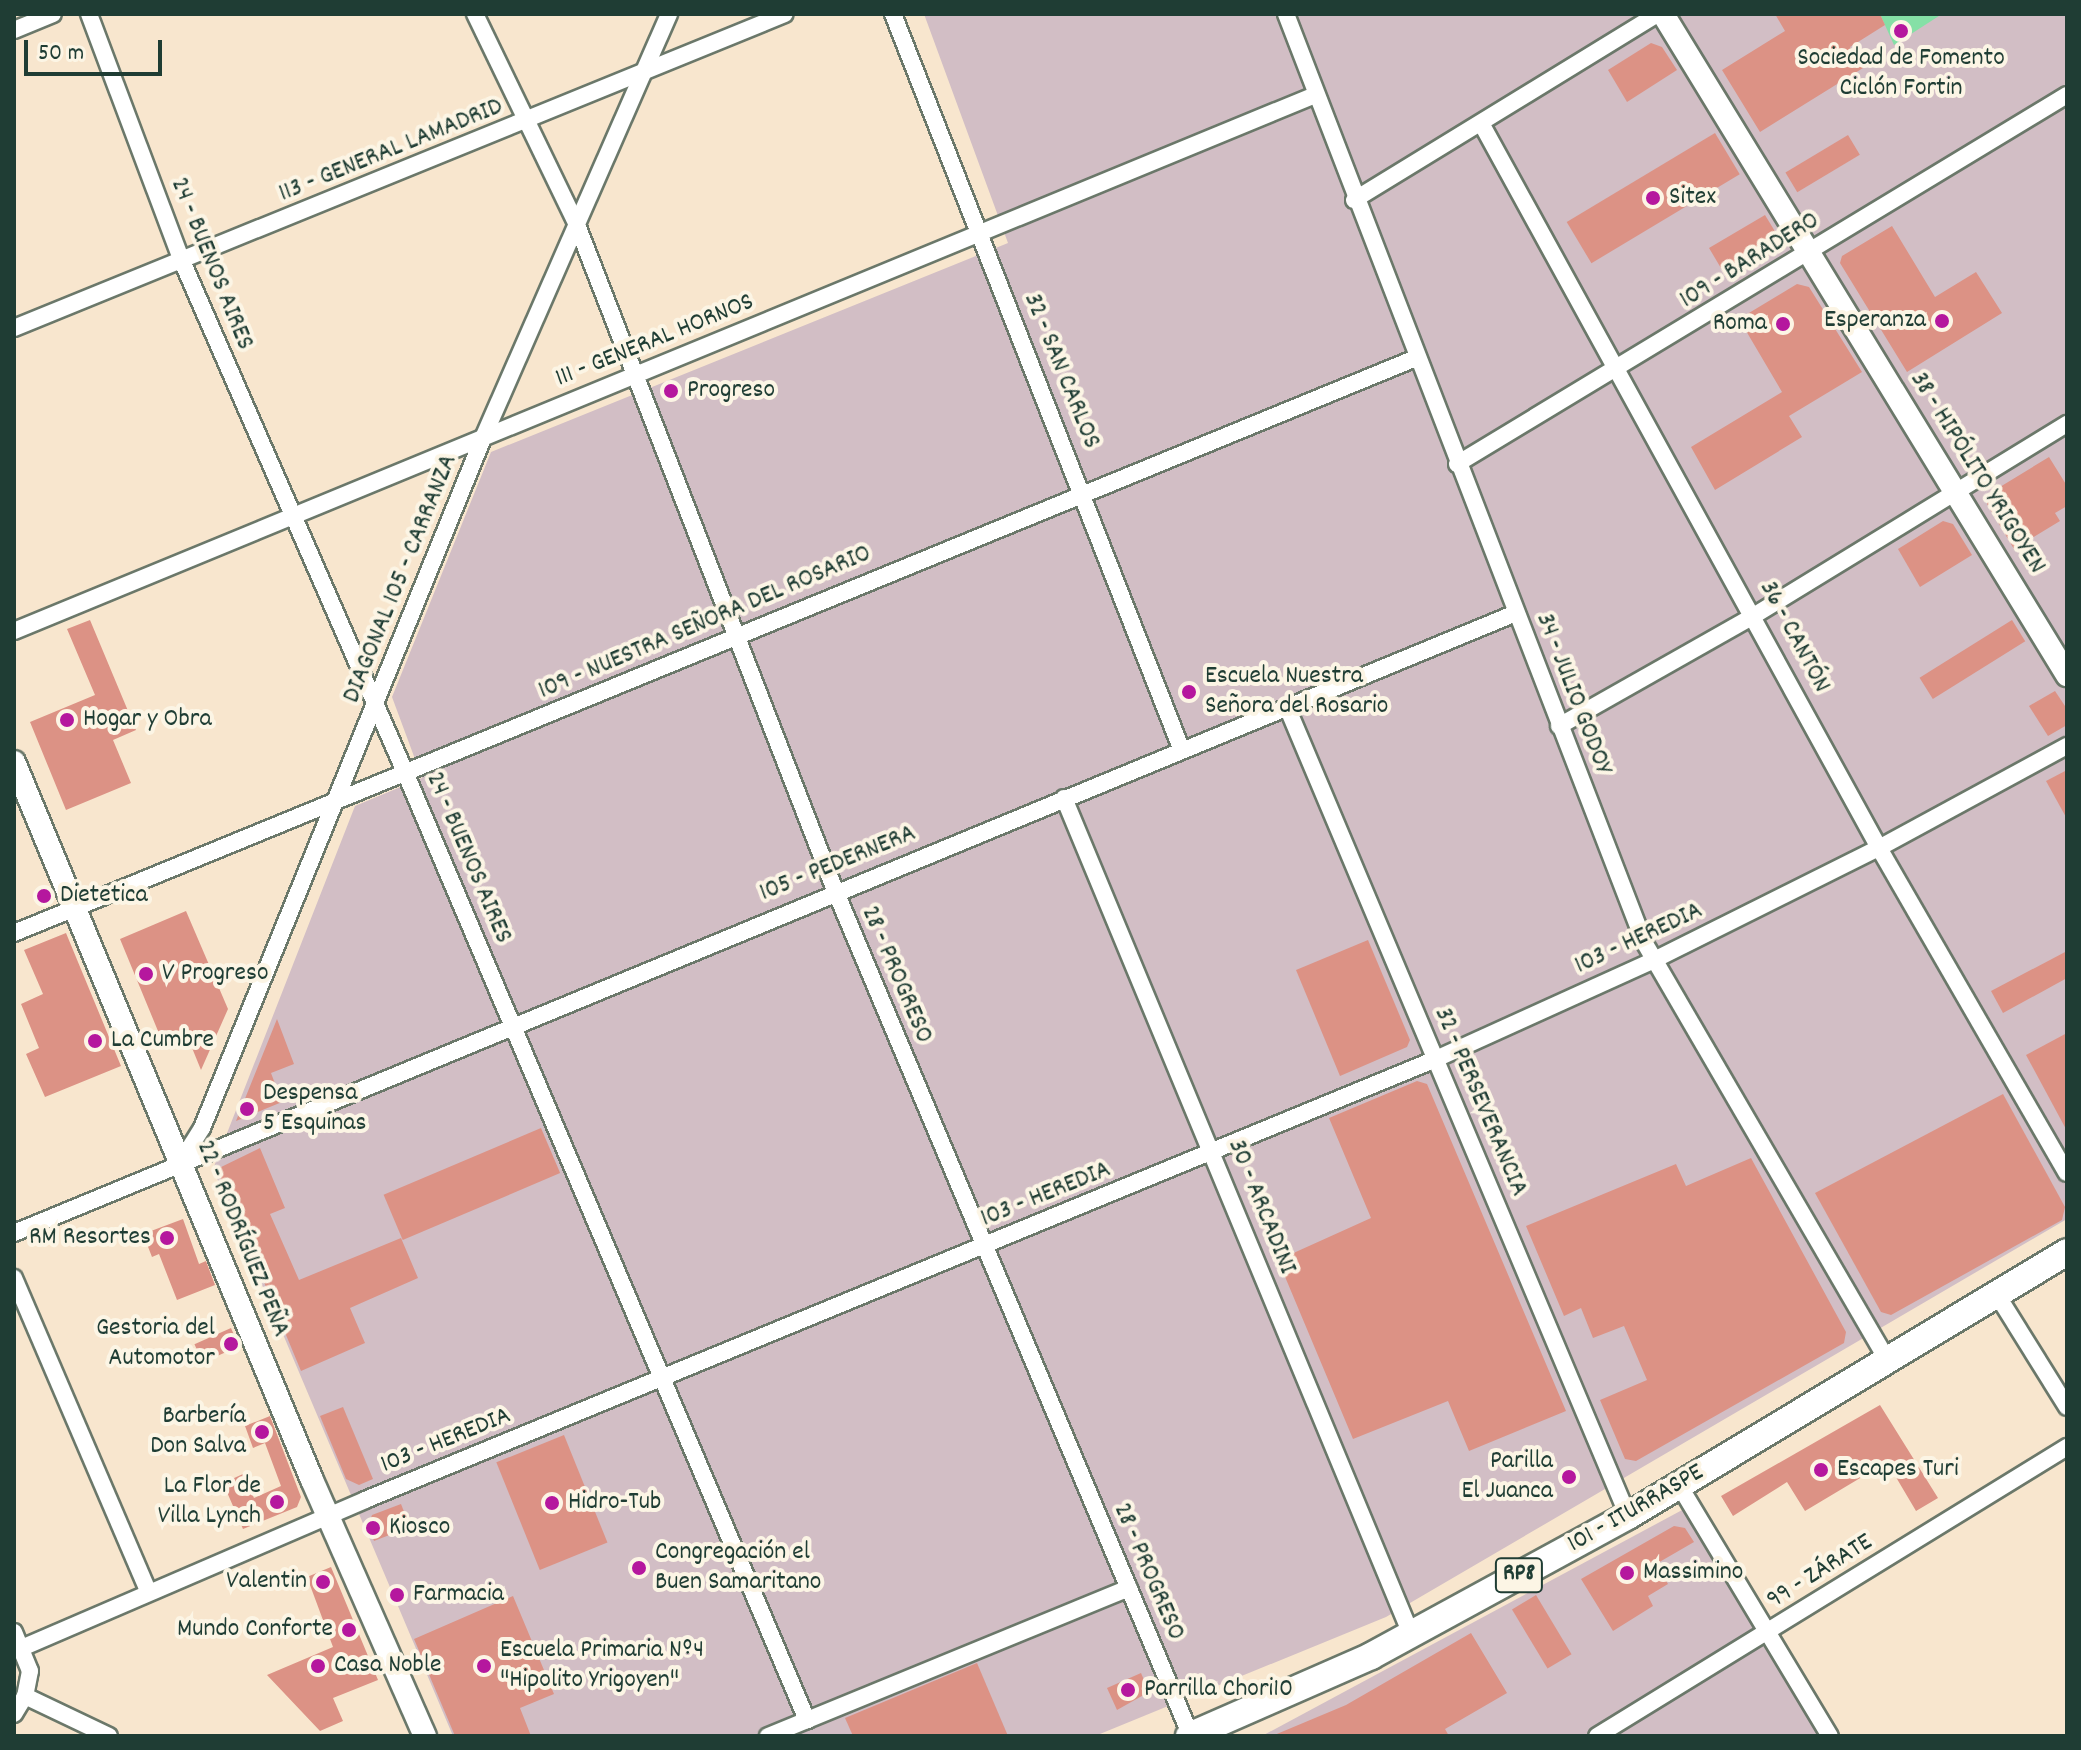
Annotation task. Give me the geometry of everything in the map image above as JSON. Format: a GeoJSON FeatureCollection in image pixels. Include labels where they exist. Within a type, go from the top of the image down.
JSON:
{"type":"FeatureCollection","features":[{"type":"Feature","properties":{"kind":"main road","name":"101 - ITURRASPE"},"geometry":{"type":"LineString","coordinates":[[1190,1736],[1411,1634],[1628,1516],[1886,1358],[2067,1252]]}},
{"type":"Feature","properties":{"kind":"street"},"geometry":{"type":"LineString","coordinates":[[14,30],[53,14]]}},
{"type":"Feature","properties":{"kind":"street","name":"24 - BUENOS AIRES"},"geometry":{"type":"LineString","coordinates":[[89,14],[182,261],[405,772],[807,1720]]}},
{"type":"Feature","properties":{"kind":"street","name":"28 - PROGRESO"},"geometry":{"type":"LineString","coordinates":[[475,14],[577,225],[835,890],[1190,1736]]}},
{"type":"Feature","properties":{"kind":"street","name":"DIAGONAL 105 - CARRANZA"},"geometry":{"type":"LineString","coordinates":[[180,1163],[202,1128],[376,708],[483,438],[669,14]]}},
{"type":"Feature","properties":{"kind":"street","name":"113 - GENERAL LAMADRID"},"geometry":{"type":"LineString","coordinates":[[14,328],[785,14]]}},
{"type":"Feature","properties":{"kind":"street","name":"32 - SAN CARLOS"},"geometry":{"type":"LineString","coordinates":[[893,14],[1083,491],[1181,748]]}},
{"type":"Feature","properties":{"kind":"street","name":"34 - JULIO GODOY"},"geometry":{"type":"LineString","coordinates":[[1286,14],[1354,200],[1559,726],[1654,960],[1886,1358]]}},
{"type":"Feature","properties":{"kind":"street"},"geometry":{"type":"LineString","coordinates":[[1354,200],[1660,14]]}},
{"type":"Feature","properties":{"kind":"street","name":"38 - HIPÓLITO YRIGOYEN"},"geometry":{"type":"LineString","coordinates":[[1660,14],[1957,491],[2067,675]]}},
{"type":"Feature","properties":{"kind":"street","name":"111 - GENERAL HORNOS"},"geometry":{"type":"LineString","coordinates":[[14,631],[1315,95]]}},
{"type":"Feature","properties":{"kind":"street","name":"109 - BARADERO"},"geometry":{"type":"LineString","coordinates":[[1457,464],[1619,370],[2067,95]]}},
{"type":"Feature","properties":{"kind":"street","name":"36 - CANTÓN"},"geometry":{"type":"LineString","coordinates":[[1481,123],[1755,615],[1879,848],[2067,1173]]}},
{"type":"Feature","properties":{"kind":"street","name":"109 - NUESTRA SEÑORA DEL ROSARIO"},"geometry":{"type":"LineString","coordinates":[[14,933],[1083,491],[1416,358]]}},
{"type":"Feature","properties":{"kind":"street"},"geometry":{"type":"LineString","coordinates":[[1559,726],[1755,615],[2067,424]]}},
{"type":"Feature","properties":{"kind":"street","name":"105 - PEDERNERA"},"geometry":{"type":"LineString","coordinates":[[14,1233],[835,890],[1516,613]]}},
{"type":"Feature","properties":{"kind":"street","name":"32 - PERSEVERANCIA"},"geometry":{"type":"LineString","coordinates":[[1287,707],[1628,1516]]}},
{"type":"Feature","properties":{"kind":"street","name":"103 - HEREDIA"},"geometry":{"type":"LineString","coordinates":[[24,1647],[327,1516],[1436,1059],[1654,960],[1879,848],[2067,746]]}},
{"type":"Feature","properties":{"kind":"street","name":"22 - RODRÍGUEZ PEÑA"},"geometry":{"type":"LineString","coordinates":[[14,762],[327,1516],[425,1736]]}},
{"type":"Feature","properties":{"kind":"street","name":"30 - ARCADINI"},"geometry":{"type":"LineString","coordinates":[[1064,798],[1411,1634]]}},
{"type":"Feature","properties":{"kind":"street"},"geometry":{"type":"LineString","coordinates":[[14,1278],[148,1591]]}},
{"type":"Feature","properties":{"kind":"street"},"geometry":{"type":"LineString","coordinates":[[1996,1293],[2067,1407]]}},
{"type":"Feature","properties":{"kind":"street","name":"99 - ZÁRATE"},"geometry":{"type":"LineString","coordinates":[[1597,1736],[2067,1447]]}},
{"type":"Feature","properties":{"kind":"street"},"geometry":{"type":"LineString","coordinates":[[1679,1485],[1830,1736]]}},
{"type":"Feature","properties":{"kind":"street"},"geometry":{"type":"LineString","coordinates":[[768,1736],[1129,1588]]}},
{"type":"Feature","properties":{"kind":"street"},"geometry":{"type":"LineString","coordinates":[[14,1632],[24,1647],[30,1671],[25,1696],[14,1714]]}},
{"type":"Feature","properties":{"kind":"street"},"geometry":{"type":"LineString","coordinates":[[25,1696],[109,1736]]}},
{"type":"Feature","properties":{"kind":"shaded area"},"geometry":{"type":"Polygon","coordinates":[[[924,14],[2067,14],[2067,1219],[1386,1617],[1095,1736],[453,1736],[213,1169],[355,806],[422,778],[392,697],[491,452],[1008,243],[924,14]]]}},
{"type":"Feature","properties":{"kind":"shaded area"},"geometry":{"type":"Polygon","coordinates":[[[1684,1509],[1823,1736],[1262,1736],[1684,1509]]]}},
{"type":"Feature","properties":{"kind":"green space","name":"Sociedad de Fomento Ciclón Fortin"},"geometry":{"type":"Polygon","coordinates":[[[1880,14],[1942,14],[1894,45],[1880,14]]]}},
{"type":"Feature","properties":{"kind":"building"},"geometry":{"type":"Polygon","coordinates":[[[1775,14],[1880,14],[1885,25],[1850,47],[1863,68],[1760,132],[1722,70],[1785,31],[1775,14]]]}},
{"type":"Feature","properties":{"kind":"building"},"geometry":{"type":"Polygon","coordinates":[[[1651,43],[1662,47],[1677,70],[1627,102],[1608,70],[1651,43]]]}},
{"type":"Feature","properties":{"kind":"building","name":"Sitex"},"geometry":{"type":"Polygon","coordinates":[[[1715,133],[1740,174],[1591,263],[1567,222],[1715,133]]]}},
{"type":"Feature","properties":{"kind":"building"},"geometry":{"type":"Polygon","coordinates":[[[1848,135],[1860,155],[1797,192],[1785,173],[1848,135]]]}},
{"type":"Feature","properties":{"kind":"building"},"geometry":{"type":"Polygon","coordinates":[[[1765,215],[1779,238],[1776,251],[1728,280],[1709,248],[1765,215]]]}},
{"type":"Feature","properties":{"kind":"building"},"geometry":{"type":"Polygon","coordinates":[[[1892,226],[1935,297],[1976,272],[2002,313],[1907,372],[1840,263],[1842,256],[1892,226]]]}},
{"type":"Feature","properties":{"kind":"building"},"geometry":{"type":"Polygon","coordinates":[[[1797,284],[1809,287],[1862,372],[1789,416],[1802,437],[1715,490],[1691,447],[1782,392],[1739,319],[1797,284]]]}},
{"type":"Feature","properties":{"kind":"building"},"geometry":{"type":"Polygon","coordinates":[[[2049,457],[2067,486],[2067,506],[2055,513],[2060,521],[2014,549],[1987,504],[1990,493],[2049,457]]]}},
{"type":"Feature","properties":{"kind":"building"},"geometry":{"type":"Polygon","coordinates":[[[1943,521],[1953,524],[1972,555],[1920,587],[1898,549],[1943,521]]]}},
{"type":"Feature","properties":{"kind":"building"},"geometry":{"type":"Polygon","coordinates":[[[90,620],[136,730],[113,740],[131,783],[66,810],[30,722],[95,695],[67,629],[90,620]]]}},
{"type":"Feature","properties":{"kind":"building"},"geometry":{"type":"Polygon","coordinates":[[[2012,620],[2025,641],[1933,699],[1920,678],[2012,620]]]}},
{"type":"Feature","properties":{"kind":"building"},"geometry":{"type":"Polygon","coordinates":[[[2055,691],[2067,709],[2067,725],[2048,736],[2029,706],[2055,691]]]}},
{"type":"Feature","properties":{"kind":"building"},"geometry":{"type":"Polygon","coordinates":[[[2067,770],[2067,819],[2046,781],[2067,770]]]}},
{"type":"Feature","properties":{"kind":"building"},"geometry":{"type":"Polygon","coordinates":[[[186,911],[228,1009],[201,1070],[188,1038],[165,1048],[120,939],[186,911]]]}},
{"type":"Feature","properties":{"kind":"building"},"geometry":{"type":"Polygon","coordinates":[[[66,933],[121,1066],[45,1097],[26,1054],[39,1048],[21,1004],[43,994],[24,950],[66,933]]]}},
{"type":"Feature","properties":{"kind":"building"},"geometry":{"type":"Polygon","coordinates":[[[1368,940],[1410,1040],[1407,1047],[1340,1076],[1296,970],[1368,940]]]}},
{"type":"Feature","properties":{"kind":"building"},"geometry":{"type":"Polygon","coordinates":[[[2067,951],[2067,978],[2003,1013],[1991,991],[2067,951]]]}},
{"type":"Feature","properties":{"kind":"building"},"geometry":{"type":"Polygon","coordinates":[[[277,1019],[294,1064],[271,1073],[282,1102],[236,1121],[277,1019]]]}},
{"type":"Feature","properties":{"kind":"building"},"geometry":{"type":"Polygon","coordinates":[[[2067,1033],[2067,1131],[2026,1055],[2067,1033]]]}},
{"type":"Feature","properties":{"kind":"building"},"geometry":{"type":"Polygon","coordinates":[[[1417,1081],[1427,1084],[1566,1411],[1469,1451],[1448,1401],[1353,1439],[1278,1260],[1371,1218],[1329,1118],[1417,1081]]]}},
{"type":"Feature","properties":{"kind":"building"},"geometry":{"type":"Polygon","coordinates":[[[2003,1094],[2065,1207],[2062,1220],[1891,1315],[1881,1312],[1815,1193],[2003,1094]]]}},
{"type":"Feature","properties":{"kind":"building"},"geometry":{"type":"Polygon","coordinates":[[[541,1128],[560,1173],[403,1240],[384,1195],[541,1128]]]}},
{"type":"Feature","properties":{"kind":"building"},"geometry":{"type":"Polygon","coordinates":[[[260,1148],[285,1208],[270,1214],[299,1280],[401,1238],[418,1278],[350,1308],[365,1343],[301,1371],[217,1169],[260,1148]]]}},
{"type":"Feature","properties":{"kind":"building"},"geometry":{"type":"Polygon","coordinates":[[[1751,1158],[1846,1332],[1844,1343],[1636,1461],[1625,1459],[1600,1400],[1647,1380],[1624,1326],[1593,1338],[1581,1308],[1564,1316],[1526,1226],[1676,1164],[1686,1186],[1751,1158]]]}},
{"type":"Feature","properties":{"kind":"building"},"geometry":{"type":"Polygon","coordinates":[[[183,1219],[199,1264],[206,1261],[215,1285],[177,1300],[159,1254],[152,1257],[143,1234],[183,1219]]]}},
{"type":"Feature","properties":{"kind":"building"},"geometry":{"type":"Polygon","coordinates":[[[231,1328],[239,1346],[203,1363],[194,1344],[231,1328]]]}},
{"type":"Feature","properties":{"kind":"building"},"geometry":{"type":"Polygon","coordinates":[[[1880,1405],[1938,1498],[1916,1511],[1887,1462],[1805,1511],[1787,1482],[1733,1516],[1721,1496],[1880,1405]]]}},
{"type":"Feature","properties":{"kind":"building"},"geometry":{"type":"Polygon","coordinates":[[[343,1407],[373,1479],[359,1485],[346,1479],[320,1416],[343,1407]]]}},
{"type":"Feature","properties":{"kind":"building"},"geometry":{"type":"Polygon","coordinates":[[[270,1416],[301,1497],[297,1507],[243,1529],[223,1483],[243,1474],[254,1498],[281,1486],[265,1443],[253,1448],[245,1426],[270,1416]]]}},
{"type":"Feature","properties":{"kind":"building","name":"Hidro-Tub"},"geometry":{"type":"Polygon","coordinates":[[[564,1435],[607,1543],[540,1570],[496,1462],[564,1435]]]}},
{"type":"Feature","properties":{"kind":"building"},"geometry":{"type":"Polygon","coordinates":[[[401,1504],[410,1527],[374,1541],[368,1526],[372,1515],[401,1504]]]}},
{"type":"Feature","properties":{"kind":"building","name":"Massimino"},"geometry":{"type":"Polygon","coordinates":[[[1674,1526],[1685,1528],[1694,1542],[1656,1564],[1668,1584],[1648,1596],[1653,1606],[1613,1631],[1581,1579],[1674,1526]]]}},
{"type":"Feature","properties":{"kind":"building"},"geometry":{"type":"Polygon","coordinates":[[[331,1567],[378,1680],[333,1698],[343,1721],[320,1731],[267,1675],[333,1647],[307,1577],[331,1567]]]}},
{"type":"Feature","properties":{"kind":"building"},"geometry":{"type":"Polygon","coordinates":[[[1536,1595],[1572,1654],[1548,1669],[1512,1609],[1536,1595]]]}},
{"type":"Feature","properties":{"kind":"building","name":"Escuela Primaria Nº4 \"Hipolito Yrigoyen\""},"geometry":{"type":"Polygon","coordinates":[[[513,1596],[554,1694],[520,1708],[531,1736],[455,1736],[414,1639],[513,1596]]]}},
{"type":"Feature","properties":{"kind":"building"},"geometry":{"type":"Polygon","coordinates":[[[1471,1633],[1507,1693],[1445,1729],[1449,1736],[1272,1736],[1346,1705],[1471,1633]]]}},
{"type":"Feature","properties":{"kind":"building"},"geometry":{"type":"Polygon","coordinates":[[[977,1663],[1008,1736],[853,1736],[845,1718],[977,1663]]]}},
{"type":"Feature","properties":{"kind":"building","name":"Parrilla Chori10"},"geometry":{"type":"Polygon","coordinates":[[[1141,1673],[1149,1692],[1117,1710],[1107,1688],[1141,1673]]]}},
{"type":"Feature","properties":{"kind":"place","name":"Sociedad de Fomento Ciclón Fortin"},"geometry":{"type":"Point","coordinates":[1901,31]}},
{"type":"Feature","properties":{"kind":"place","name":"Sitex"},"geometry":{"type":"Point","coordinates":[1653,198]}},
{"type":"Feature","properties":{"kind":"place","name":"Esperanza"},"geometry":{"type":"Point","coordinates":[1942,321]}},
{"type":"Feature","properties":{"kind":"place","name":"Roma"},"geometry":{"type":"Point","coordinates":[1783,324]}},
{"type":"Feature","properties":{"kind":"place","name":"Progreso"},"geometry":{"type":"Point","coordinates":[671,391]}},
{"type":"Feature","properties":{"kind":"place","name":"Escuela Nuestra Señora del Rosario"},"geometry":{"type":"Point","coordinates":[1189,692]}},
{"type":"Feature","properties":{"kind":"place","name":"Hogar y Obra"},"geometry":{"type":"Point","coordinates":[67,720]}},
{"type":"Feature","properties":{"kind":"place","name":"Dietetica"},"geometry":{"type":"Point","coordinates":[44,896]}},
{"type":"Feature","properties":{"kind":"place","name":"V Progreso"},"geometry":{"type":"Point","coordinates":[146,974]}},
{"type":"Feature","properties":{"kind":"place","name":"La Cumbre"},"geometry":{"type":"Point","coordinates":[95,1041]}},
{"type":"Feature","properties":{"kind":"place","name":"Despensa 5 Esquinas"},"geometry":{"type":"Point","coordinates":[247,1109]}},
{"type":"Feature","properties":{"kind":"place","name":"RM Resortes"},"geometry":{"type":"Point","coordinates":[167,1238]}},
{"type":"Feature","properties":{"kind":"place","name":"Gestoria del Automotor"},"geometry":{"type":"Point","coordinates":[231,1344]}},
{"type":"Feature","properties":{"kind":"place","name":"Barbería Don Salva"},"geometry":{"type":"Point","coordinates":[262,1432]}},
{"type":"Feature","properties":{"kind":"place","name":"Escapes Turi"},"geometry":{"type":"Point","coordinates":[1821,1470]}},
{"type":"Feature","properties":{"kind":"place","name":"Parilla El Juanca"},"geometry":{"type":"Point","coordinates":[1569,1477]}},
{"type":"Feature","properties":{"kind":"place","name":"La Flor de Villa Lynch"},"geometry":{"type":"Point","coordinates":[277,1502]}},
{"type":"Feature","properties":{"kind":"place","name":"Hidro-Tub"},"geometry":{"type":"Point","coordinates":[552,1503]}},
{"type":"Feature","properties":{"kind":"place","name":"Kiosco"},"geometry":{"type":"Point","coordinates":[373,1528]}},
{"type":"Feature","properties":{"kind":"place","name":"Congregación el Buen Samaritano"},"geometry":{"type":"Point","coordinates":[639,1568]}},
{"type":"Feature","properties":{"kind":"place","name":"Massimino"},"geometry":{"type":"Point","coordinates":[1627,1573]}},
{"type":"Feature","properties":{"kind":"place","name":"Valentin"},"geometry":{"type":"Point","coordinates":[323,1582]}},
{"type":"Feature","properties":{"kind":"place","name":"Farmacia"},"geometry":{"type":"Point","coordinates":[397,1595]}},
{"type":"Feature","properties":{"kind":"place","name":"Mundo Conforte"},"geometry":{"type":"Point","coordinates":[349,1630]}},
{"type":"Feature","properties":{"kind":"place","name":"Casa Noble"},"geometry":{"type":"Point","coordinates":[318,1666]}},
{"type":"Feature","properties":{"kind":"place","name":"Escuela Primaria Nº4 \"Hipolito Yrigoyen\""},"geometry":{"type":"Point","coordinates":[484,1666]}},
{"type":"Feature","properties":{"kind":"place","name":"Parrilla Chori10"},"geometry":{"type":"Point","coordinates":[1128,1690]}}]}
